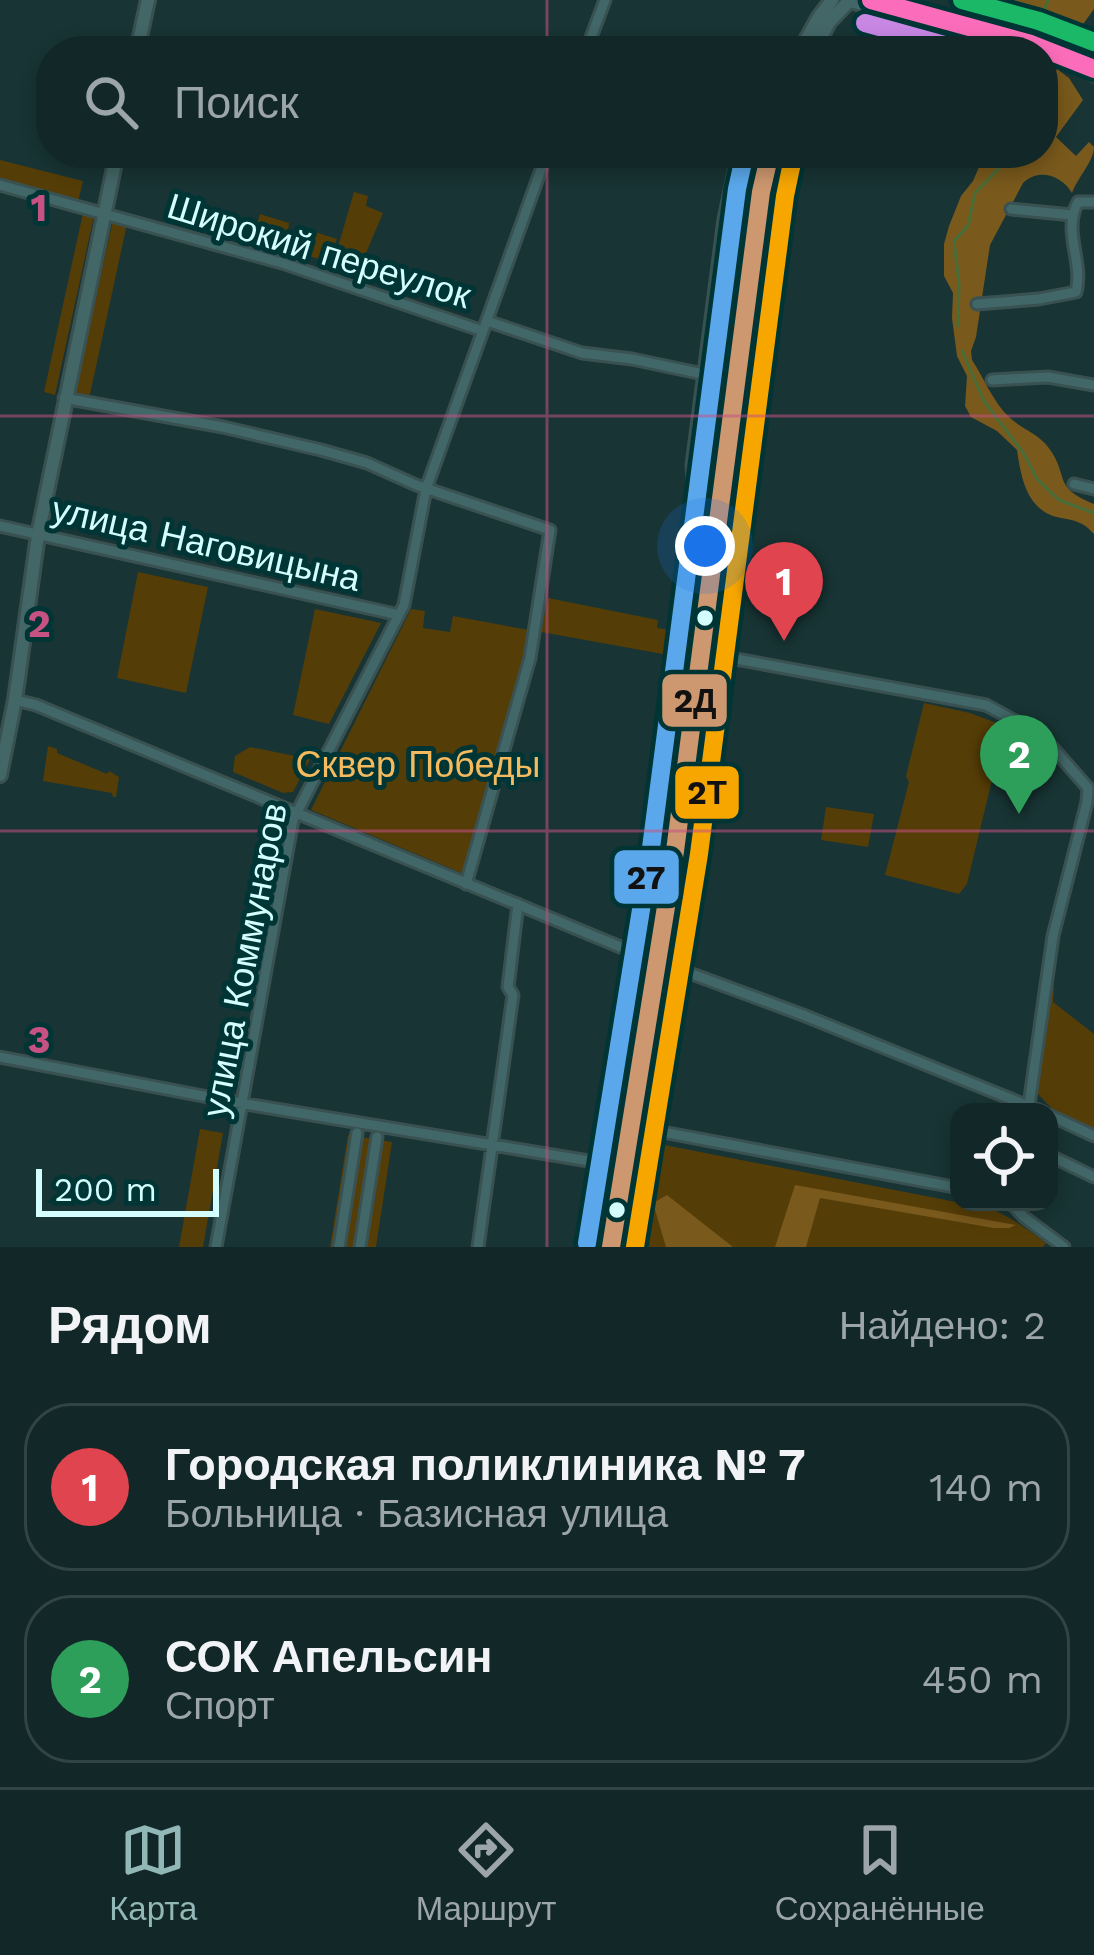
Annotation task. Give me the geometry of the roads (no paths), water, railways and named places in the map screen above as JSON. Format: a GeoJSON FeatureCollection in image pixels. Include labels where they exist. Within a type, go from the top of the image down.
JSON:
{"type":"FeatureCollection","features":[{"type":"Feature","properties":{"kind":"main road"},"geometry":{"type":"LineString","coordinates":[[140,36],[148,0]]}},
{"type":"Feature","properties":{"kind":"main road"},"geometry":{"type":"LineString","coordinates":[[808,36],[819,17],[843,0]]}},
{"type":"Feature","properties":{"kind":"main road"},"geometry":{"type":"LineString","coordinates":[[822,36],[843,0]]}},
{"type":"Feature","properties":{"kind":"main road"},"geometry":{"type":"LineString","coordinates":[[0,775],[38,535],[114,168]]}},
{"type":"Feature","properties":{"kind":"main road"},"geometry":{"type":"LineString","coordinates":[[599,1247],[629,1102],[668,850],[754,168]]}},
{"type":"Feature","properties":{"kind":"main road"},"geometry":{"type":"LineString","coordinates":[[710,538],[732,419],[767,168]]}},
{"type":"Feature","properties":{"kind":"main road"},"geometry":{"type":"LineString","coordinates":[[610,1247],[631,1126],[629,1102]]}},
{"type":"Feature","properties":{"kind":"street"},"geometry":{"type":"LineString","coordinates":[[592,36],[605,0]]}},
{"type":"Feature","properties":{"kind":"street"},"geometry":{"type":"LineString","coordinates":[[843,0],[974,36]]}},
{"type":"Feature","properties":{"kind":"street"},"geometry":{"type":"LineString","coordinates":[[1058,59],[1094,76]]}},
{"type":"Feature","properties":{"kind":"street","name":"улица Коммунаров"},"geometry":{"type":"LineString","coordinates":[[216,1247],[296,814],[404,605],[426,488],[542,168]]}},
{"type":"Feature","properties":{"kind":"street"},"geometry":{"type":"LineString","coordinates":[[735,168],[692,465],[696,523],[710,538],[744,484],[788,168]]}},
{"type":"Feature","properties":{"kind":"street","name":"Широкий переулок"},"geometry":{"type":"LineString","coordinates":[[0,185],[582,353],[703,374]]}},
{"type":"Feature","properties":{"kind":"street"},"geometry":{"type":"LineString","coordinates":[[761,192],[783,208]]}},
{"type":"Feature","properties":{"kind":"street"},"geometry":{"type":"LineString","coordinates":[[977,304],[1072,294],[1078,288],[1072,215],[1078,202],[1094,202]]}},
{"type":"Feature","properties":{"kind":"street"},"geometry":{"type":"LineString","coordinates":[[1011,209],[1072,215]]}},
{"type":"Feature","properties":{"kind":"street"},"geometry":{"type":"LineString","coordinates":[[992,380],[1048,377],[1094,385]]}},
{"type":"Feature","properties":{"kind":"street"},"geometry":{"type":"LineString","coordinates":[[64,398],[268,436],[367,464],[550,530],[530,658],[466,884]]}},
{"type":"Feature","properties":{"kind":"street"},"geometry":{"type":"LineString","coordinates":[[732,419],[749,452]]}},
{"type":"Feature","properties":{"kind":"street"},"geometry":{"type":"LineString","coordinates":[[1075,484],[1094,489]]}},
{"type":"Feature","properties":{"kind":"street","name":"улица Наговицына"},"geometry":{"type":"LineString","coordinates":[[0,526],[400,615]]}},
{"type":"Feature","properties":{"kind":"street"},"geometry":{"type":"LineString","coordinates":[[695,652],[986,705],[1030,729],[1088,788],[1053,936],[1030,1103]]}},
{"type":"Feature","properties":{"kind":"street"},"geometry":{"type":"LineString","coordinates":[[15,700],[35,704],[466,884],[1015,1103]]}},
{"type":"Feature","properties":{"kind":"street"},"geometry":{"type":"LineString","coordinates":[[478,1247],[512,995],[508,987],[518,904]]}},
{"type":"Feature","properties":{"kind":"street"},"geometry":{"type":"LineString","coordinates":[[0,1057],[613,1165]]}},
{"type":"Feature","properties":{"kind":"street"},"geometry":{"type":"LineString","coordinates":[[1058,1119],[1094,1136]]}},
{"type":"Feature","properties":{"kind":"street"},"geometry":{"type":"LineString","coordinates":[[631,1126],[950,1186]]}},
{"type":"Feature","properties":{"kind":"street"},"geometry":{"type":"LineString","coordinates":[[339,1247],[357,1133]]}},
{"type":"Feature","properties":{"kind":"street"},"geometry":{"type":"LineString","coordinates":[[359,1247],[377,1137]]}},
{"type":"Feature","properties":{"kind":"street"},"geometry":{"type":"LineString","coordinates":[[1058,1159],[1094,1177]]}},
{"type":"Feature","properties":{"kind":"street"},"geometry":{"type":"LineString","coordinates":[[1019,1211],[1064,1247]]}},
{"type":"Feature","properties":{"kind":"waterway"},"geometry":{"type":"LineString","coordinates":[[1036,18],[1048,0]]}},
{"type":"Feature","properties":{"kind":"waterway"},"geometry":{"type":"LineString","coordinates":[[958,326],[954,241],[968,226],[975,193],[999,168]]}},
{"type":"Feature","properties":{"kind":"waterway"},"geometry":{"type":"LineString","coordinates":[[962,351],[984,401],[1037,479],[1059,500],[1094,513]]}},
{"type":"Feature","properties":{"kind":"tram line","name":"7"},"geometry":{"type":"LineString","coordinates":[[962,0],[1094,42]]}},
{"type":"Feature","properties":{"kind":"tram line","name":"2"},"geometry":{"type":"LineString","coordinates":[[865,23],[912,36]]}},
{"type":"Feature","properties":{"kind":"place","name":"Городская поликлиника № 7"},"geometry":{"type":"Point","coordinates":[784,641]}},
{"type":"Feature","properties":{"kind":"place","name":"СОК Апельсин"},"geometry":{"type":"Point","coordinates":[1019,814]}},
{"type":"Feature","properties":{"kind":"park label","name":"Сквер Победы"},"geometry":{"type":"Point","coordinates":[418,765]}}]}
